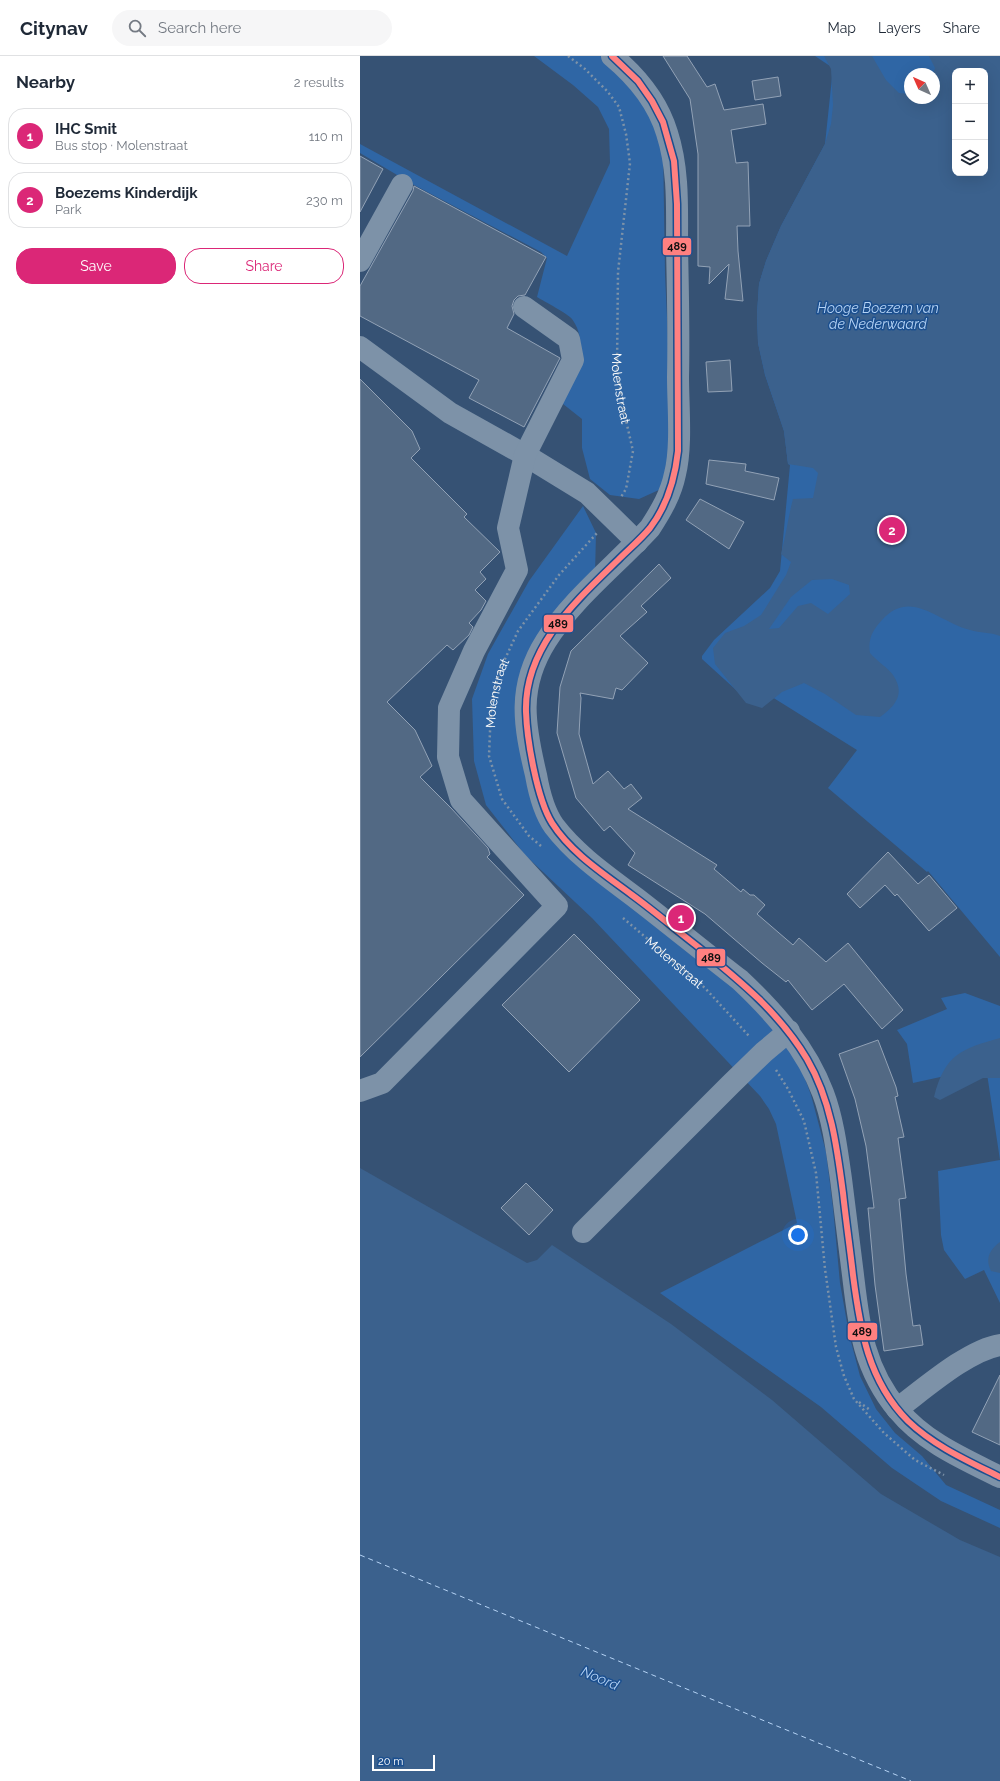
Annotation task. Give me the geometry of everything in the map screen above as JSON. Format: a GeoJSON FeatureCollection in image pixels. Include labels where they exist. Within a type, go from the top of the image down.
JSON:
{"type":"FeatureCollection","features":[{"type":"Feature","properties":{"kind":"street","name":"Molenstraat"},"geometry":{"type":"LineString","coordinates":[[612,56],[642,86],[659,113],[667,133],[676,174],[678,350],[678,440],[676,472],[671,490],[661,511],[650,528],[558,624],[536,660],[526,696],[525,718],[528,740],[544,805],[553,825],[593,865],[740,980],[761,1000],[789,1031],[806,1059],[823,1094],[836,1145],[859,1328],[869,1360],[881,1386],[897,1409],[931,1440],[1000,1478]]}},
{"type":"Feature","properties":{"kind":"street"},"geometry":{"type":"LineString","coordinates":[[360,261],[402,185]]}},
{"type":"Feature","properties":{"kind":"street"},"geometry":{"type":"LineString","coordinates":[[360,1091],[382,1083],[557,906],[460,800],[448,757],[449,708],[474,651],[517,570],[508,528],[525,455],[573,360],[569,339],[524,307]]}},
{"type":"Feature","properties":{"kind":"street"},"geometry":{"type":"LineString","coordinates":[[360,347],[450,413],[525,455],[587,493],[636,542]]}},
{"type":"Feature","properties":{"kind":"street"},"geometry":{"type":"LineString","coordinates":[[583,1232],[731,1084],[764,1052],[789,1031]]}},
{"type":"Feature","properties":{"kind":"street"},"geometry":{"type":"LineString","coordinates":[[897,1409],[970,1356],[989,1347],[1000,1345]]}},
{"type":"Feature","properties":{"kind":"path","name":"Molenstraat"},"geometry":{"type":"LineString","coordinates":[[544,849],[529,836],[502,799],[489,756],[490,707],[499,672],[518,631],[559,575],[588,545],[611,516],[626,489],[633,451],[622,403],[617,368],[618,272],[630,163],[626,134],[619,106],[608,92],[585,69],[568,56]]}},
{"type":"Feature","properties":{"kind":"path","name":"Molenstraat"},"geometry":{"type":"LineString","coordinates":[[617,912],[705,988],[764,1052],[788,1089],[804,1121],[816,1173],[825,1269]]}},
{"type":"Feature","properties":{"kind":"shaded area"},"geometry":{"type":"Polygon","coordinates":[[[534,56],[605,56],[638,86],[663,145],[665,274],[673,448],[661,489],[639,499],[610,495],[590,479],[582,448],[582,419],[558,400],[577,361],[580,350],[580,340],[578,329],[572,319],[537,297],[547,258],[541,252],[414,185],[360,153],[360,144],[567,256],[610,163],[609,129],[598,107],[573,85],[534,56]]]}},
{"type":"Feature","properties":{"kind":"shaded area","name":"Hooge Boezem van de Nederwaard"},"geometry":{"type":"Polygon","coordinates":[[[815,56],[1000,56],[1000,957],[928,871],[927,872],[828,788],[857,750],[756,687],[746,699],[702,659],[702,656],[714,640],[770,588],[780,571],[790,465],[788,464],[784,431],[765,375],[758,343],[757,314],[759,284],[766,261],[781,226],[825,144],[833,68],[815,56]]]}},
{"type":"Feature","properties":{"kind":"shaded area"},"geometry":{"type":"Polygon","coordinates":[[[583,506],[596,533],[595,575],[532,658],[529,791],[742,992],[796,1054],[811,1095],[826,1152],[840,1283],[849,1334],[860,1376],[876,1409],[895,1433],[922,1456],[946,1485],[1000,1510],[1000,1528],[941,1501],[892,1468],[821,1407],[660,1293],[797,1223],[776,1124],[769,1109],[760,1096],[592,918],[525,855],[486,805],[474,761],[472,699],[488,654],[529,581],[583,506]]]}},
{"type":"Feature","properties":{"kind":"shaded area"},"geometry":{"type":"Polygon","coordinates":[[[965,993],[1000,1006],[1000,1160],[986,1067],[913,1083],[907,1044],[897,1030],[947,1009],[941,998],[965,993]]]}},
{"type":"Feature","properties":{"kind":"shaded area"},"geometry":{"type":"Polygon","coordinates":[[[1000,1160],[1000,1303],[984,1270],[965,1279],[944,1250],[941,1235],[938,1171],[1000,1160]]]}},
{"type":"Feature","properties":{"kind":"water","name":"Hooge Boezem van de Nederwaard"},"geometry":{"type":"Polygon","coordinates":[[[824,56],[872,56],[886,80],[899,93],[904,93],[904,104],[940,104],[940,68],[935,68],[929,56],[1000,56],[1000,636],[978,632],[958,626],[925,610],[914,607],[903,607],[893,611],[882,620],[870,639],[870,653],[891,672],[899,688],[899,694],[894,704],[880,717],[856,715],[825,694],[804,683],[782,692],[762,708],[746,703],[715,664],[713,648],[725,633],[744,626],[761,615],[786,575],[791,562],[781,554],[793,499],[813,498],[818,473],[813,468],[788,464],[784,431],[765,374],[758,343],[757,314],[759,284],[766,261],[781,226],[825,144],[831,124],[833,105],[831,69],[824,56]],[[832,579],[812,580],[791,597],[769,629],[779,628],[798,606],[811,603],[828,614],[850,594],[849,585],[832,579]]]}},
{"type":"Feature","properties":{"kind":"water"},"geometry":{"type":"Polygon","coordinates":[[[1000,1038],[1000,1078],[983,1078],[940,1100],[934,1097],[943,1071],[949,1062],[965,1050],[1000,1038]]]}},
{"type":"Feature","properties":{"kind":"water","name":"Noord"},"geometry":{"type":"Polygon","coordinates":[[[360,1168],[527,1263],[537,1260],[552,1245],[671,1324],[772,1400],[881,1494],[960,1540],[1000,1557],[1000,1781],[360,1781],[360,1168]]]}},
{"type":"Feature","properties":{"kind":"water"},"geometry":{"type":"Polygon","coordinates":[[[1000,1242],[1000,1273],[991,1271],[988,1259],[993,1248],[1000,1242]]]}},
{"type":"Feature","properties":{"kind":"building"},"geometry":{"type":"Polygon","coordinates":[[[663,56],[687,56],[707,87],[715,84],[724,110],[763,104],[766,124],[731,130],[736,163],[748,162],[750,226],[737,226],[743,301],[725,299],[729,264],[709,284],[710,267],[698,266],[698,154],[690,99],[663,56]]]}},
{"type":"Feature","properties":{"kind":"building"},"geometry":{"type":"Polygon","coordinates":[[[778,77],[781,96],[755,100],[752,81],[778,77]]]}},
{"type":"Feature","properties":{"kind":"building"},"geometry":{"type":"Polygon","coordinates":[[[360,156],[383,169],[360,212],[360,156]]]}},
{"type":"Feature","properties":{"kind":"building"},"geometry":{"type":"Polygon","coordinates":[[[414,186],[546,257],[525,295],[518,296],[514,300],[512,306],[514,314],[507,328],[560,358],[524,427],[469,398],[479,380],[360,316],[360,286],[413,191],[414,186]]]}},
{"type":"Feature","properties":{"kind":"building"},"geometry":{"type":"Polygon","coordinates":[[[730,360],[732,391],[708,392],[706,362],[730,360]]]}},
{"type":"Feature","properties":{"kind":"building"},"geometry":{"type":"Polygon","coordinates":[[[360,379],[412,431],[420,449],[411,458],[467,514],[464,517],[500,552],[480,572],[486,579],[475,590],[486,601],[481,610],[469,623],[473,627],[469,635],[453,650],[447,645],[387,702],[415,730],[432,766],[420,777],[488,848],[490,854],[487,857],[524,895],[360,1057],[360,379]]]}},
{"type":"Feature","properties":{"kind":"building"},"geometry":{"type":"Polygon","coordinates":[[[709,460],[746,464],[745,471],[779,478],[774,500],[706,484],[709,460]]]}},
{"type":"Feature","properties":{"kind":"building"},"geometry":{"type":"Polygon","coordinates":[[[700,499],[744,522],[729,549],[686,520],[700,499]]]}},
{"type":"Feature","properties":{"kind":"building"},"geometry":{"type":"Polygon","coordinates":[[[659,564],[671,578],[641,606],[647,612],[620,636],[648,663],[622,690],[616,688],[613,699],[580,693],[579,734],[593,784],[608,771],[624,789],[631,784],[642,798],[628,809],[717,865],[714,869],[741,892],[743,889],[750,895],[754,895],[765,905],[757,914],[793,945],[799,938],[826,962],[848,943],[903,1010],[882,1029],[844,984],[812,1010],[788,980],[786,982],[762,963],[705,914],[628,865],[635,853],[610,826],[604,831],[576,798],[557,733],[560,687],[571,651],[659,564]]]}},
{"type":"Feature","properties":{"kind":"building"},"geometry":{"type":"Polygon","coordinates":[[[888,852],[918,884],[929,875],[957,908],[929,931],[897,894],[895,896],[885,885],[860,908],[847,894],[888,852]]]}},
{"type":"Feature","properties":{"kind":"building"},"geometry":{"type":"Polygon","coordinates":[[[574,934],[640,1000],[569,1072],[502,1005],[574,934]]]}},
{"type":"Feature","properties":{"kind":"building"},"geometry":{"type":"Polygon","coordinates":[[[878,1040],[898,1096],[895,1097],[904,1137],[898,1138],[906,1198],[899,1199],[906,1274],[913,1326],[920,1325],[923,1345],[884,1351],[875,1285],[868,1208],[874,1208],[866,1146],[855,1099],[839,1054],[878,1040]]]}},
{"type":"Feature","properties":{"kind":"building"},"geometry":{"type":"Polygon","coordinates":[[[526,1183],[553,1210],[529,1235],[501,1208],[526,1183]]]}},
{"type":"Feature","properties":{"kind":"building"},"geometry":{"type":"Polygon","coordinates":[[[1000,1375],[1000,1445],[972,1432],[1000,1375]]]}},
{"type":"Feature","properties":{"kind":"ferry route"},"geometry":{"type":"LineString","coordinates":[[360,1555],[911,1781]]}},
{"type":"Feature","properties":{"kind":"transit line","name":"489"},"geometry":{"type":"LineString","coordinates":[[612,56],[638,81],[652,101],[663,122],[674,161],[677,204],[678,451],[675,471],[666,501],[656,519],[643,536],[586,591],[570,609],[543,646],[534,667],[528,688],[526,712],[528,738],[537,785],[552,823],[578,853],[743,984],[784,1026],[796,1042],[815,1075],[822,1091],[832,1124],[841,1176],[859,1315],[868,1353],[875,1371],[894,1405],[918,1430],[964,1459],[1000,1477]]}},
{"type":"Feature","properties":{"kind":"place","name":"Boezems Kinderdijk"},"geometry":{"type":"Point","coordinates":[892,530]}},
{"type":"Feature","properties":{"kind":"place","name":"IHC Smit"},"geometry":{"type":"Point","coordinates":[681,918]}}]}
